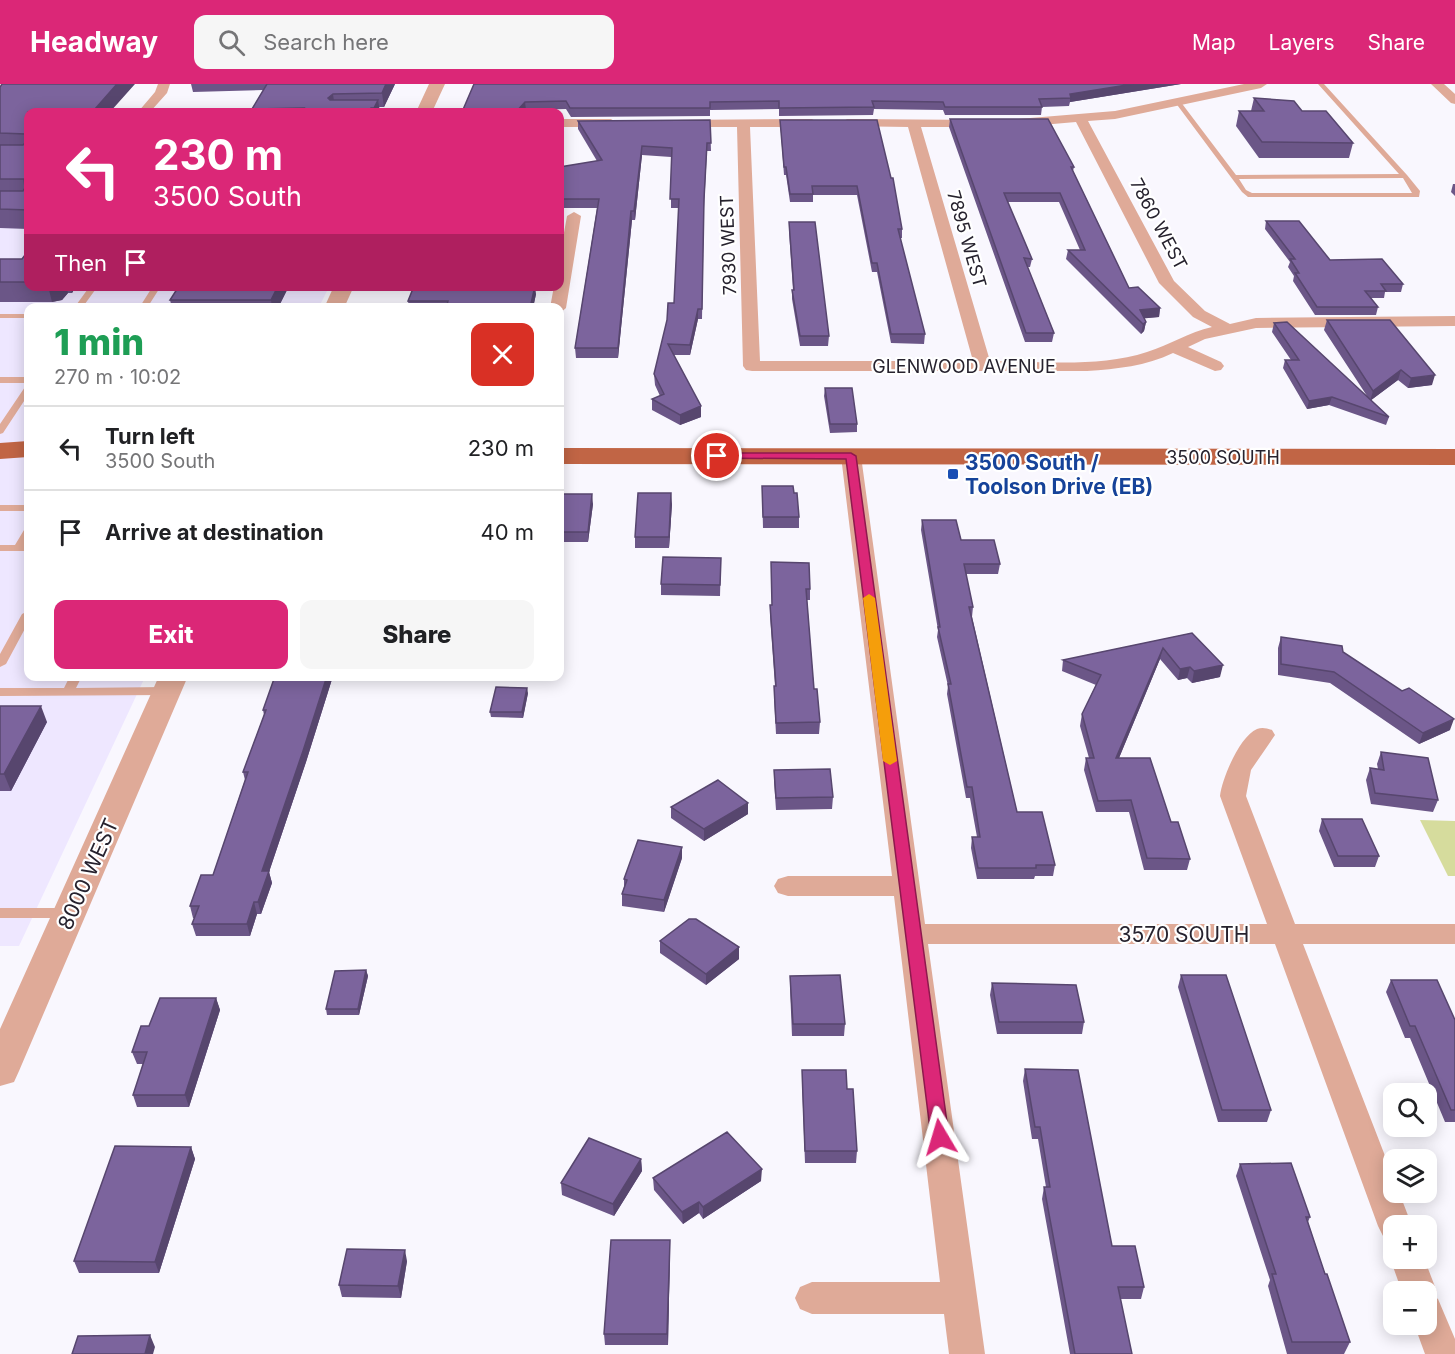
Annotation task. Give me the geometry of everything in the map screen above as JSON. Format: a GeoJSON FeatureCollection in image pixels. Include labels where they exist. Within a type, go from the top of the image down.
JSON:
{"type":"FeatureCollection","features":[{"type":"Feature","properties":{"kind":"main road"},"geometry":{"type":"LineString","coordinates":[[0,451],[24,450]]}},
{"type":"Feature","properties":{"kind":"main road","name":"3500 SOUTH"},"geometry":{"type":"LineString","coordinates":[[564,456],[1455,457]]}},
{"type":"Feature","properties":{"kind":"main road"},"geometry":{"type":"LineString","coordinates":[[0,464],[24,463]]}},
{"type":"Feature","properties":{"kind":"street"},"geometry":{"type":"LineString","coordinates":[[148,108],[161,93],[164,84]]}},
{"type":"Feature","properties":{"kind":"street"},"geometry":{"type":"LineString","coordinates":[[426,108],[437,84]]}},
{"type":"Feature","properties":{"kind":"street"},"geometry":{"type":"LineString","coordinates":[[663,123],[995,123],[1081,119],[1178,102],[1258,84]]}},
{"type":"Feature","properties":{"kind":"street"},"geometry":{"type":"LineString","coordinates":[[1437,84],[1455,100]]}},
{"type":"Feature","properties":{"kind":"street","name":"7860 WEST"},"geometry":{"type":"LineString","coordinates":[[1081,119],[1167,283],[1199,314],[1226,328]]}},
{"type":"Feature","properties":{"kind":"street"},"geometry":{"type":"LineString","coordinates":[[564,123],[628,123]]}},
{"type":"Feature","properties":{"kind":"street","name":"7930 WEST"},"geometry":{"type":"LineString","coordinates":[[743,123],[752,366]]}},
{"type":"Feature","properties":{"kind":"street","name":"7895 WEST"},"geometry":{"type":"LineString","coordinates":[[914,123],[983,366]]}},
{"type":"Feature","properties":{"kind":"street"},"geometry":{"type":"LineString","coordinates":[[564,274],[574,216]]}},
{"type":"Feature","properties":{"kind":"street","name":"GLENWOOD AVENUE"},"geometry":{"type":"LineString","coordinates":[[752,366],[1087,366],[1121,363],[1153,356],[1200,335],[1256,323],[1287,321],[1453,323]]}},
{"type":"Feature","properties":{"kind":"street"},"geometry":{"type":"LineString","coordinates":[[1174,347],[1215,366]]}},
{"type":"Feature","properties":{"kind":"street"},"geometry":{"type":"LineString","coordinates":[[851,456],[968,1354]]}},
{"type":"Feature","properties":{"kind":"street","name":"8000 WEST"},"geometry":{"type":"LineString","coordinates":[[0,1071],[171,684]]}},
{"type":"Feature","properties":{"kind":"street"},"geometry":{"type":"LineString","coordinates":[[1263,735],[1233,781],[1233,796],[1391,1215]]}},
{"type":"Feature","properties":{"kind":"street"},"geometry":{"type":"LineString","coordinates":[[788,886],[907,886]]}},
{"type":"Feature","properties":{"kind":"street","name":"3570 SOUTH"},"geometry":{"type":"LineString","coordinates":[[914,934],[1455,934]]}},
{"type":"Feature","properties":{"kind":"street"},"geometry":{"type":"LineString","coordinates":[[812,1298],[960,1298]]}},
{"type":"Feature","properties":{"kind":"street"},"geometry":{"type":"LineString","coordinates":[[1436,1335],[1443,1354]]}},
{"type":"Feature","properties":{"kind":"lane"},"geometry":{"type":"LineString","coordinates":[[1178,102],[1244,191],[1262,196],[1416,195],[1416,191],[1405,176],[1321,84]]}},
{"type":"Feature","properties":{"kind":"lane"},"geometry":{"type":"LineString","coordinates":[[1234,177],[1405,176]]}},
{"type":"Feature","properties":{"kind":"lane"},"geometry":{"type":"LineString","coordinates":[[0,316],[24,316]]}},
{"type":"Feature","properties":{"kind":"lane"},"geometry":{"type":"LineString","coordinates":[[0,380],[24,380]]}},
{"type":"Feature","properties":{"kind":"lane"},"geometry":{"type":"LineString","coordinates":[[0,431],[24,395]]}},
{"type":"Feature","properties":{"kind":"lane"},"geometry":{"type":"LineString","coordinates":[[0,508],[24,508]]}},
{"type":"Feature","properties":{"kind":"lane"},"geometry":{"type":"LineString","coordinates":[[0,548],[23,548]]}},
{"type":"Feature","properties":{"kind":"lane"},"geometry":{"type":"LineString","coordinates":[[0,664],[24,621]]}},
{"type":"Feature","properties":{"kind":"lane"},"geometry":{"type":"LineString","coordinates":[[68,692],[74,681]]}},
{"type":"Feature","properties":{"kind":"lane"},"geometry":{"type":"LineString","coordinates":[[0,693],[68,692],[171,684]]}},
{"type":"Feature","properties":{"kind":"lane"},"geometry":{"type":"LineString","coordinates":[[0,913],[71,913]]}},
{"type":"Feature","properties":{"kind":"shaded area"},"geometry":{"type":"Polygon","coordinates":[[[0,191],[24,191],[24,291],[327,291],[321,303],[24,303],[24,681],[143,681],[19,946],[0,946],[0,191]]]}},
{"type":"Feature","properties":{"kind":"green space"},"geometry":{"type":"Polygon","coordinates":[[[1420,820],[1455,821],[1455,876],[1448,876],[1420,820]]]}},
{"type":"Feature","properties":{"kind":"building"},"geometry":{"type":"Polygon","coordinates":[[[2,84],[117,84],[96,108],[24,108],[24,134],[0,133],[0,87],[2,84]]]}},
{"type":"Feature","properties":{"kind":"building"},"geometry":{"type":"Polygon","coordinates":[[[267,84],[386,84],[382,93],[333,94],[328,98],[330,100],[378,100],[374,108],[253,108],[267,84]]]}},
{"type":"Feature","properties":{"kind":"building"},"geometry":{"type":"Polygon","coordinates":[[[474,84],[1133,84],[1070,94],[1071,98],[1039,99],[1042,107],[945,107],[943,102],[872,101],[874,107],[779,108],[779,101],[710,102],[710,108],[570,108],[566,101],[525,102],[520,108],[464,108],[474,84]]]}},
{"type":"Feature","properties":{"kind":"building"},"geometry":{"type":"Polygon","coordinates":[[[1254,98],[1294,101],[1302,111],[1326,111],[1353,143],[1262,142],[1239,111],[1264,111],[1254,98]]]}},
{"type":"Feature","properties":{"kind":"building"},"geometry":{"type":"Polygon","coordinates":[[[950,119],[1048,119],[1074,167],[1071,167],[1129,288],[1138,287],[1160,308],[1140,310],[1146,322],[1143,324],[1068,250],[1085,250],[1060,193],[1004,193],[1032,259],[1024,258],[1054,333],[1026,333],[950,119]]]}},
{"type":"Feature","properties":{"kind":"building"},"geometry":{"type":"Polygon","coordinates":[[[710,120],[711,143],[707,143],[704,199],[702,309],[698,309],[690,345],[668,344],[701,406],[680,415],[652,399],[664,394],[654,374],[667,320],[668,303],[674,303],[679,199],[670,199],[672,148],[642,146],[634,211],[631,211],[618,348],[575,348],[599,199],[564,199],[564,166],[602,160],[578,121],[710,120]]]}},
{"type":"Feature","properties":{"kind":"building"},"geometry":{"type":"Polygon","coordinates":[[[780,120],[877,120],[891,178],[893,178],[902,229],[898,229],[925,334],[891,334],[877,263],[872,263],[857,186],[812,186],[813,194],[790,194],[786,167],[784,167],[780,120]]]}},
{"type":"Feature","properties":{"kind":"building"},"geometry":{"type":"Polygon","coordinates":[[[0,145],[23,145],[24,179],[0,179],[0,145]]]}},
{"type":"Feature","properties":{"kind":"building"},"geometry":{"type":"Polygon","coordinates":[[[24,190],[24,210],[0,209],[0,191],[24,190]]]}},
{"type":"Feature","properties":{"kind":"building"},"geometry":{"type":"Polygon","coordinates":[[[1266,221],[1299,221],[1330,260],[1382,259],[1403,284],[1381,284],[1386,291],[1365,291],[1378,307],[1317,307],[1295,273],[1299,273],[1290,259],[1295,259],[1266,221]]]}},
{"type":"Feature","properties":{"kind":"building"},"geometry":{"type":"Polygon","coordinates":[[[789,222],[815,222],[829,336],[800,336],[792,290],[794,290],[789,222]]]}},
{"type":"Feature","properties":{"kind":"building"},"geometry":{"type":"Polygon","coordinates":[[[24,256],[24,282],[0,282],[0,259],[22,259],[24,256]]]}},
{"type":"Feature","properties":{"kind":"building"},"geometry":{"type":"Polygon","coordinates":[[[176,291],[276,291],[271,300],[170,300],[176,291]]]}},
{"type":"Feature","properties":{"kind":"building"},"geometry":{"type":"Polygon","coordinates":[[[412,291],[534,291],[531,303],[408,301],[412,291]]]}},
{"type":"Feature","properties":{"kind":"building"},"geometry":{"type":"Polygon","coordinates":[[[1327,320],[1390,320],[1435,375],[1411,378],[1401,370],[1373,391],[1327,320]]]}},
{"type":"Feature","properties":{"kind":"building"},"geometry":{"type":"Polygon","coordinates":[[[1287,322],[1389,417],[1332,397],[1309,401],[1285,360],[1299,360],[1274,323],[1287,322]]]}},
{"type":"Feature","properties":{"kind":"building"},"geometry":{"type":"Polygon","coordinates":[[[825,388],[852,388],[857,424],[830,424],[825,388]]]}},
{"type":"Feature","properties":{"kind":"building"},"geometry":{"type":"Polygon","coordinates":[[[762,486],[793,486],[794,493],[797,493],[799,517],[763,517],[762,486]]]}},
{"type":"Feature","properties":{"kind":"building"},"geometry":{"type":"Polygon","coordinates":[[[638,493],[671,493],[669,537],[635,537],[638,493]]]}},
{"type":"Feature","properties":{"kind":"building"},"geometry":{"type":"Polygon","coordinates":[[[564,494],[592,494],[588,532],[564,532],[564,494]]]}},
{"type":"Feature","properties":{"kind":"building"},"geometry":{"type":"Polygon","coordinates":[[[922,520],[956,520],[961,540],[994,540],[1000,564],[964,564],[973,607],[969,607],[1017,812],[1042,812],[1055,865],[1036,865],[1036,868],[978,868],[972,837],[980,837],[972,787],[967,787],[948,684],[951,684],[938,627],[940,627],[922,520]]]}},
{"type":"Feature","properties":{"kind":"building"},"geometry":{"type":"Polygon","coordinates":[[[663,557],[721,558],[720,585],[661,584],[663,557]]]}},
{"type":"Feature","properties":{"kind":"building"},"geometry":{"type":"Polygon","coordinates":[[[771,562],[809,563],[810,589],[806,589],[814,689],[817,689],[820,722],[776,723],[774,686],[776,686],[770,605],[772,605],[771,562]]]}},
{"type":"Feature","properties":{"kind":"building"},"geometry":{"type":"Polygon","coordinates":[[[1192,633],[1223,665],[1194,671],[1190,667],[1180,669],[1163,648],[1116,758],[1150,758],[1171,822],[1178,822],[1190,859],[1147,858],[1131,800],[1098,801],[1086,758],[1094,758],[1082,714],[1101,675],[1063,660],[1192,633]]]}},
{"type":"Feature","properties":{"kind":"building"},"geometry":{"type":"Polygon","coordinates":[[[1281,637],[1342,646],[1343,652],[1402,691],[1409,688],[1454,719],[1423,733],[1334,672],[1281,664],[1281,637]]]}},
{"type":"Feature","properties":{"kind":"building"},"geometry":{"type":"Polygon","coordinates":[[[273,681],[325,681],[262,871],[269,871],[258,902],[254,902],[247,924],[192,924],[199,906],[190,906],[201,875],[213,875],[248,772],[243,772],[266,710],[263,710],[273,681]]]}},
{"type":"Feature","properties":{"kind":"building"},"geometry":{"type":"Polygon","coordinates":[[[496,687],[527,688],[522,712],[490,712],[496,687]]]}},
{"type":"Feature","properties":{"kind":"building"},"geometry":{"type":"Polygon","coordinates":[[[0,706],[41,706],[4,774],[0,774],[0,706]]]}},
{"type":"Feature","properties":{"kind":"building"},"geometry":{"type":"Polygon","coordinates":[[[1381,752],[1428,758],[1438,800],[1375,793],[1370,768],[1384,770],[1381,752]]]}},
{"type":"Feature","properties":{"kind":"building"},"geometry":{"type":"Polygon","coordinates":[[[830,769],[833,797],[776,798],[774,770],[830,769]]]}},
{"type":"Feature","properties":{"kind":"building"},"geometry":{"type":"Polygon","coordinates":[[[718,780],[748,803],[704,829],[671,807],[718,780]]]}},
{"type":"Feature","properties":{"kind":"building"},"geometry":{"type":"Polygon","coordinates":[[[1322,819],[1362,819],[1379,856],[1338,856],[1322,819]]]}},
{"type":"Feature","properties":{"kind":"building"},"geometry":{"type":"Polygon","coordinates":[[[638,840],[682,847],[664,900],[622,894],[627,880],[624,879],[638,840]]]}},
{"type":"Feature","properties":{"kind":"building"},"geometry":{"type":"Polygon","coordinates":[[[689,919],[696,919],[739,947],[706,974],[660,941],[689,919]]]}},
{"type":"Feature","properties":{"kind":"building"},"geometry":{"type":"Polygon","coordinates":[[[366,970],[358,1009],[326,1009],[335,971],[366,970]]]}},
{"type":"Feature","properties":{"kind":"building"},"geometry":{"type":"Polygon","coordinates":[[[840,975],[845,1024],[793,1024],[790,976],[840,975]]]}},
{"type":"Feature","properties":{"kind":"building"},"geometry":{"type":"Polygon","coordinates":[[[1181,975],[1226,975],[1271,1110],[1222,1110],[1181,975]]]}},
{"type":"Feature","properties":{"kind":"building"},"geometry":{"type":"Polygon","coordinates":[[[1391,980],[1437,980],[1455,1020],[1455,1110],[1451,1110],[1415,1026],[1410,1026],[1391,980]]]}},
{"type":"Feature","properties":{"kind":"building"},"geometry":{"type":"Polygon","coordinates":[[[992,983],[1076,985],[1084,1022],[999,1022],[992,983]]]}},
{"type":"Feature","properties":{"kind":"building"},"geometry":{"type":"Polygon","coordinates":[[[160,998],[216,998],[185,1095],[133,1095],[147,1052],[132,1052],[141,1026],[149,1026],[160,998]]]}},
{"type":"Feature","properties":{"kind":"building"},"geometry":{"type":"Polygon","coordinates":[[[1025,1069],[1078,1070],[1112,1246],[1135,1246],[1144,1287],[1118,1287],[1132,1354],[1075,1354],[1044,1187],[1050,1187],[1040,1127],[1035,1127],[1025,1069]]]}},
{"type":"Feature","properties":{"kind":"building"},"geometry":{"type":"Polygon","coordinates":[[[802,1070],[846,1070],[847,1089],[853,1089],[857,1151],[805,1151],[802,1070]]]}},
{"type":"Feature","properties":{"kind":"building"},"geometry":{"type":"Polygon","coordinates":[[[727,1132],[762,1169],[703,1207],[699,1202],[682,1212],[653,1178],[727,1132]]]}},
{"type":"Feature","properties":{"kind":"building"},"geometry":{"type":"Polygon","coordinates":[[[589,1138],[641,1159],[613,1204],[561,1183],[589,1138]]]}},
{"type":"Feature","properties":{"kind":"building"},"geometry":{"type":"Polygon","coordinates":[[[115,1146],[191,1147],[155,1262],[74,1261],[115,1146]]]}},
{"type":"Feature","properties":{"kind":"building"},"geometry":{"type":"Polygon","coordinates":[[[1291,1163],[1310,1217],[1306,1217],[1350,1342],[1292,1342],[1272,1274],[1276,1274],[1240,1164],[1291,1163]]]}},
{"type":"Feature","properties":{"kind":"building"},"geometry":{"type":"Polygon","coordinates":[[[611,1240],[670,1240],[667,1334],[604,1334],[611,1240]]]}},
{"type":"Feature","properties":{"kind":"building"},"geometry":{"type":"Polygon","coordinates":[[[347,1249],[405,1250],[398,1286],[339,1285],[347,1249]]]}},
{"type":"Feature","properties":{"kind":"building"},"geometry":{"type":"Polygon","coordinates":[[[150,1335],[145,1354],[72,1354],[78,1336],[150,1335]]]}},
{"type":"Feature","properties":{"kind":"slow traffic"},"geometry":{"type":"LineString","coordinates":[[869,598],[890,761]]}},
{"type":"Feature","properties":{"kind":"place","name":"3500 South / Toolson Drive (EB)"},"geometry":{"type":"Point","coordinates":[953,474]}},
{"type":"Feature","properties":{"kind":"route"},"geometry":{"type":"LineString","coordinates":[[717,456],[851,456],[940,1137]]}}]}
